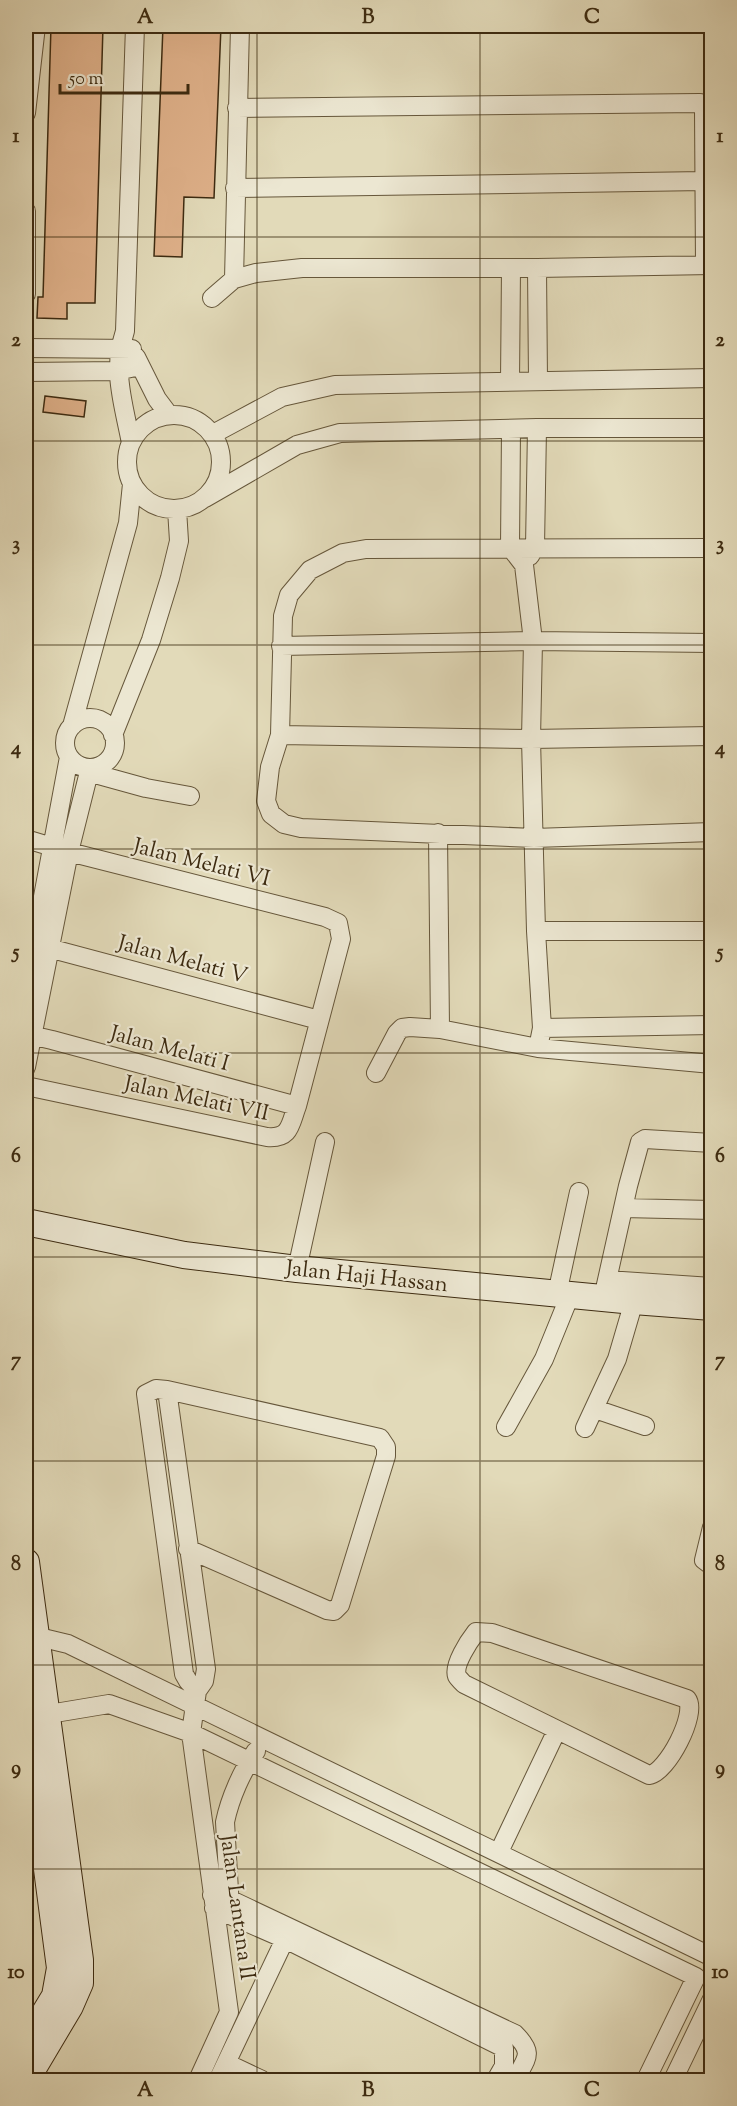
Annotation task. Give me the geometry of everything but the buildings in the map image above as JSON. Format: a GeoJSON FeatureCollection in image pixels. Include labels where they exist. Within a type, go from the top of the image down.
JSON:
{"type":"FeatureCollection","features":[{"type":"Feature","properties":{"kind":"street"},"geometry":{"type":"LineString","coordinates":[[131,443],[117,371],[126,349],[135,26]]}},
{"type":"Feature","properties":{"kind":"street"},"geometry":{"type":"LineString","coordinates":[[234,279],[240,26]]}},
{"type":"Feature","properties":{"kind":"street"},"geometry":{"type":"LineString","coordinates":[[26,113],[32,36]]}},
{"type":"Feature","properties":{"kind":"street"},"geometry":{"type":"LineString","coordinates":[[212,298],[234,279],[256,273],[302,268],[708,265],[704,181],[704,109],[700,103],[237,108]]}},
{"type":"Feature","properties":{"kind":"street"},"geometry":{"type":"LineString","coordinates":[[235,188],[704,181]]}},
{"type":"Feature","properties":{"kind":"street"},"geometry":{"type":"LineString","coordinates":[[26,211],[26,294]]}},
{"type":"Feature","properties":{"kind":"street"},"geometry":{"type":"LineString","coordinates":[[510,381],[511,268]]}},
{"type":"Feature","properties":{"kind":"street"},"geometry":{"type":"LineString","coordinates":[[537,268],[538,381]]}},
{"type":"Feature","properties":{"kind":"street"},"geometry":{"type":"LineString","coordinates":[[26,348],[126,349],[140,366],[157,399],[169,415]]}},
{"type":"Feature","properties":{"kind":"street"},"geometry":{"type":"LineString","coordinates":[[26,372],[117,371],[140,366]]}},
{"type":"Feature","properties":{"kind":"street"},"geometry":{"type":"LineString","coordinates":[[213,434],[282,397],[319,387],[358,383],[711,378]]}},
{"type":"Feature","properties":{"kind":"street"},"geometry":{"type":"LineString","coordinates":[[205,498],[214,487],[220,474],[222,460],[213,434],[198,421],[180,415],[169,415],[148,423],[139,430],[131,443],[127,458],[132,484],[140,495],[151,503],[163,508],[177,509],[187,508],[205,498],[297,445],[340,433],[537,428],[711,428]]}},
{"type":"Feature","properties":{"kind":"street"},"geometry":{"type":"LineString","coordinates":[[524,565],[535,547],[537,428]]}},
{"type":"Feature","properties":{"kind":"street"},"geometry":{"type":"LineString","coordinates":[[511,429],[510,547],[524,565],[533,641],[531,738],[536,931],[542,1028],[538,1048]]}},
{"type":"Feature","properties":{"kind":"street"},"geometry":{"type":"LineString","coordinates":[[72,726],[128,523],[132,484]]}},
{"type":"Feature","properties":{"kind":"street"},"geometry":{"type":"LineString","coordinates":[[89,770],[110,758],[113,751],[113,735],[151,640],[179,541],[177,509]]}},
{"type":"Feature","properties":{"kind":"street"},"geometry":{"type":"LineString","coordinates":[[711,548],[366,549],[343,553],[310,570],[289,595],[283,616],[280,735],[270,767],[266,801],[271,814],[284,824],[301,828],[534,838],[711,832]]}},
{"type":"Feature","properties":{"kind":"street"},"geometry":{"type":"LineString","coordinates":[[281,646],[533,641],[711,642]]}},
{"type":"Feature","properties":{"kind":"street"},"geometry":{"type":"LineString","coordinates":[[61,850],[69,757],[65,741],[67,733],[78,721],[95,719],[103,723],[113,735]]}},
{"type":"Feature","properties":{"kind":"street"},"geometry":{"type":"LineString","coordinates":[[280,735],[531,738],[711,736]]}},
{"type":"Feature","properties":{"kind":"street"},"geometry":{"type":"LineString","coordinates":[[69,757],[81,767],[89,770],[146,788],[190,796]]}},
{"type":"Feature","properties":{"kind":"street"},"geometry":{"type":"LineString","coordinates":[[26,981],[61,850],[89,770]]}},
{"type":"Feature","properties":{"kind":"street"},"geometry":{"type":"LineString","coordinates":[[438,833],[440,1029]]}},
{"type":"Feature","properties":{"kind":"street","name":"Jalan Melati VI"},"geometry":{"type":"LineString","coordinates":[[26,839],[61,850],[325,917],[338,923]]}},
{"type":"Feature","properties":{"kind":"street","name":"Jalan Melati VII"},"geometry":{"type":"LineString","coordinates":[[26,1086],[277,1138],[287,1132],[297,1106],[341,939],[338,923]]}},
{"type":"Feature","properties":{"kind":"street"},"geometry":{"type":"LineString","coordinates":[[536,931],[711,931]]}},
{"type":"Feature","properties":{"kind":"street"},"geometry":{"type":"LineString","coordinates":[[26,1067],[37,945]]}},
{"type":"Feature","properties":{"kind":"street","name":"Jalan Melati V"},"geometry":{"type":"LineString","coordinates":[[37,945],[319,1020]]}},
{"type":"Feature","properties":{"kind":"street"},"geometry":{"type":"LineString","coordinates":[[542,1028],[711,1025]]}},
{"type":"Feature","properties":{"kind":"street"},"geometry":{"type":"LineString","coordinates":[[376,1072],[397,1033],[402,1028],[410,1027],[440,1029],[538,1048],[711,1064]]}},
{"type":"Feature","properties":{"kind":"street","name":"Jalan Melati I"},"geometry":{"type":"LineString","coordinates":[[28,1035],[297,1106]]}},
{"type":"Feature","properties":{"kind":"street"},"geometry":{"type":"LineString","coordinates":[[711,1143],[642,1140],[623,1208],[605,1288],[711,1287]]}},
{"type":"Feature","properties":{"kind":"street"},"geometry":{"type":"LineString","coordinates":[[297,1269],[325,1143]]}},
{"type":"Feature","properties":{"kind":"street"},"geometry":{"type":"LineString","coordinates":[[506,1427],[544,1359],[563,1294],[579,1192]]}},
{"type":"Feature","properties":{"kind":"street"},"geometry":{"type":"LineString","coordinates":[[623,1208],[711,1210]]}},
{"type":"Feature","properties":{"kind":"street","name":"Jalan Haji Hassan"},"geometry":{"type":"LineString","coordinates":[[26,1222],[184,1255],[297,1269],[563,1294],[605,1288],[633,1301],[711,1307]]}},
{"type":"Feature","properties":{"kind":"street"},"geometry":{"type":"LineString","coordinates":[[585,1428],[617,1359],[633,1301]]}},
{"type":"Feature","properties":{"kind":"street"},"geometry":{"type":"LineString","coordinates":[[188,1549],[327,1611],[334,1611],[340,1605],[386,1456],[386,1447],[380,1438],[167,1390],[156,1389],[146,1394],[184,1674],[196,1699]]}},
{"type":"Feature","properties":{"kind":"street","name":"Jalan Lantana II"},"geometry":{"type":"LineString","coordinates":[[167,1390],[206,1670],[196,1699],[191,1733],[222,1904]]}},
{"type":"Feature","properties":{"kind":"street"},"geometry":{"type":"LineString","coordinates":[[595,1409],[645,1426]]}},
{"type":"Feature","properties":{"kind":"street"},"geometry":{"type":"LineString","coordinates":[[711,1527],[704,1560],[711,1566]]}},
{"type":"Feature","properties":{"kind":"street"},"geometry":{"type":"LineString","coordinates":[[26,1562],[33,1714],[70,1961],[80,1983],[70,2006],[26,2080]]}},
{"type":"Feature","properties":{"kind":"street"},"geometry":{"type":"LineString","coordinates":[[476,1632],[503,1636],[687,1699],[691,1704],[691,1711],[678,1743],[658,1772],[649,1775],[557,1730],[464,1684],[458,1677],[459,1661],[466,1645],[476,1632]]}},
{"type":"Feature","properties":{"kind":"street"},"geometry":{"type":"LineString","coordinates":[[31,1649],[43,1638],[68,1644],[196,1699],[264,1740],[710,1952]]}},
{"type":"Feature","properties":{"kind":"street"},"geometry":{"type":"LineString","coordinates":[[33,1714],[109,1704],[191,1733],[696,1977],[646,2080]]}},
{"type":"Feature","properties":{"kind":"street"},"geometry":{"type":"LineString","coordinates":[[499,1852],[557,1730]]}},
{"type":"Feature","properties":{"kind":"street","name":"Jalan Lantana II"},"geometry":{"type":"LineString","coordinates":[[198,2080],[229,2012],[222,1904],[225,1822],[228,1809],[249,1761],[264,1740]]}},
{"type":"Feature","properties":{"kind":"street"},"geometry":{"type":"LineString","coordinates":[[222,1904],[285,1939],[504,2048],[526,2045]]}},
{"type":"Feature","properties":{"kind":"street"},"geometry":{"type":"LineString","coordinates":[[222,1904],[515,2034],[526,2045],[528,2054],[515,2080]]}},
{"type":"Feature","properties":{"kind":"street"},"geometry":{"type":"LineString","coordinates":[[596,1929],[607,1905]]}},
{"type":"Feature","properties":{"kind":"street","name":"Jalan Lantana II"},"geometry":{"type":"LineString","coordinates":[[218,2080],[285,1939]]}},
{"type":"Feature","properties":{"kind":"street"},"geometry":{"type":"LineString","coordinates":[[26,2044],[55,1996],[70,1961]]}},
{"type":"Feature","properties":{"kind":"street"},"geometry":{"type":"LineString","coordinates":[[673,2080],[711,1999]]}},
{"type":"Feature","properties":{"kind":"street"},"geometry":{"type":"LineString","coordinates":[[496,2080],[504,2066],[504,2048]]}},
{"type":"Feature","properties":{"kind":"street"},"geometry":{"type":"LineString","coordinates":[[226,2063],[262,2080]]}}]}
